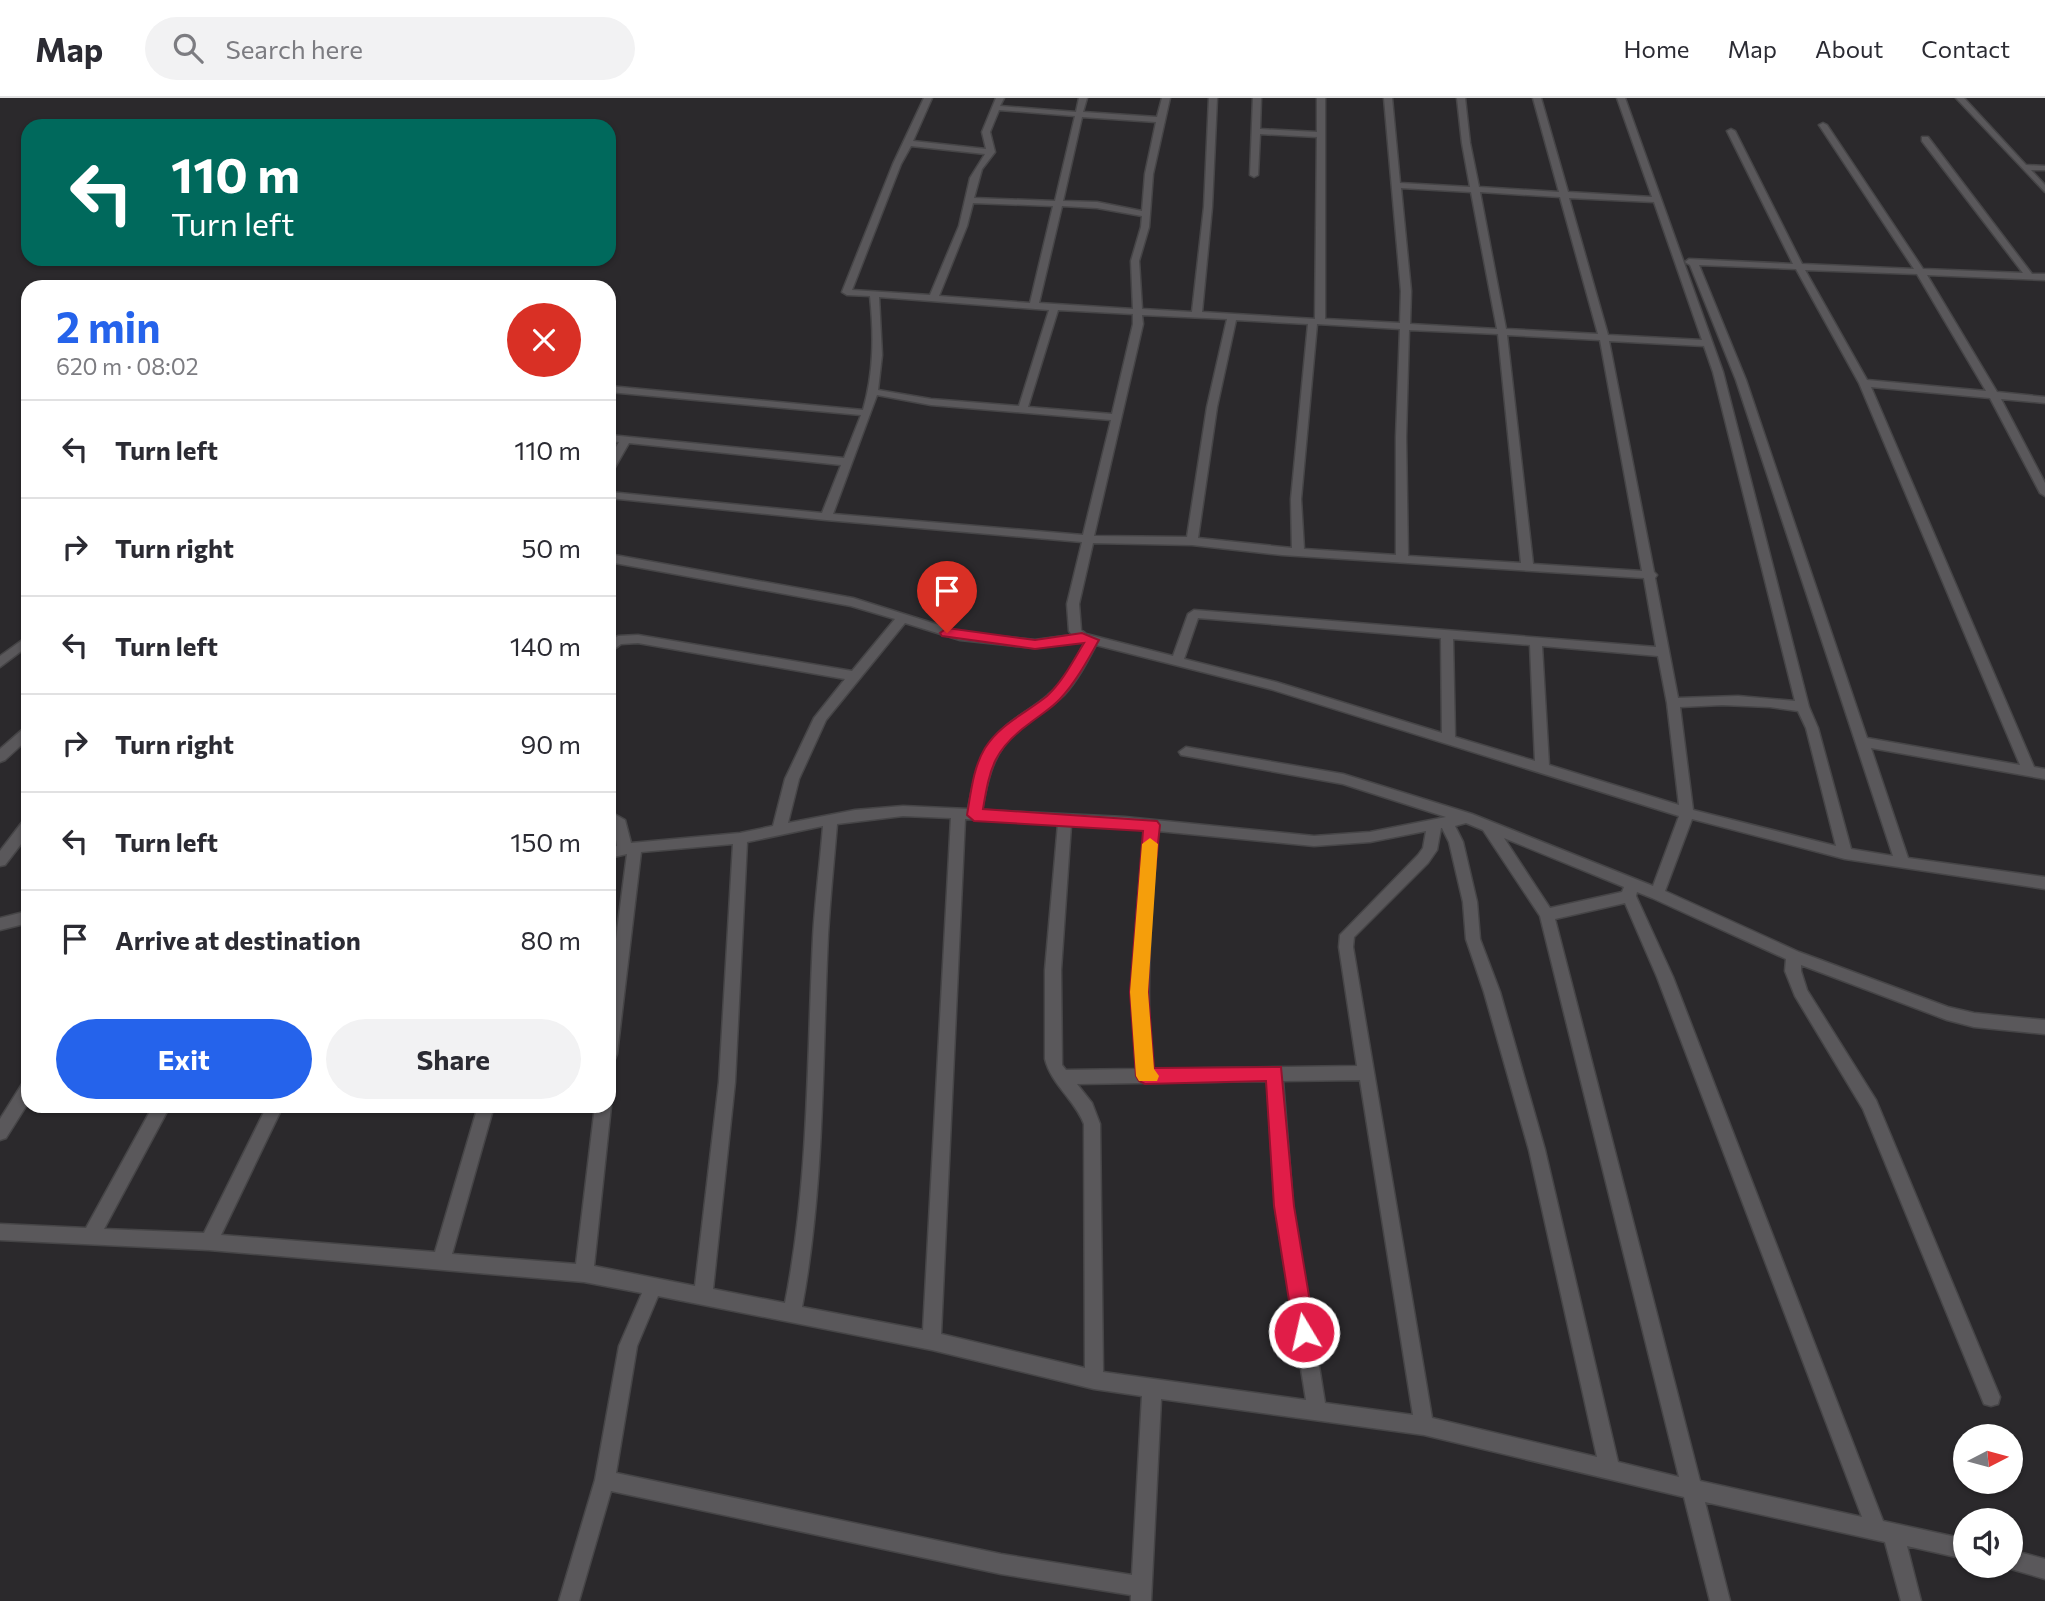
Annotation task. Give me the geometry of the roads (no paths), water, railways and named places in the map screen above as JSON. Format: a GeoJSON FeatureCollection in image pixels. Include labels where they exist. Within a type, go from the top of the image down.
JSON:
{"type":"FeatureCollection","features":[{"type":"Feature","properties":{"kind":"street"},"geometry":{"type":"LineString","coordinates":[[928,98],[897,164],[847,292],[1034,306],[1139,309],[1316,322],[1706,343]]}},
{"type":"Feature","properties":{"kind":"street"},"geometry":{"type":"LineString","coordinates":[[991,152],[986,132],[1000,98]]}},
{"type":"Feature","properties":{"kind":"street"},"geometry":{"type":"LineString","coordinates":[[1034,306],[1056,202],[1083,98]]}},
{"type":"Feature","properties":{"kind":"street"},"geometry":{"type":"LineString","coordinates":[[1087,639],[1075,631],[1073,604],[1139,309],[1135,261],[1146,214],[1149,174],[1166,98]]}},
{"type":"Feature","properties":{"kind":"street"},"geometry":{"type":"LineString","coordinates":[[1197,313],[1208,208],[1213,98]]}},
{"type":"Feature","properties":{"kind":"street"},"geometry":{"type":"LineString","coordinates":[[1254,175],[1257,98]]}},
{"type":"Feature","properties":{"kind":"street"},"geometry":{"type":"LineString","coordinates":[[1298,551],[1296,499],[1316,322],[1321,98]]}},
{"type":"Feature","properties":{"kind":"street"},"geometry":{"type":"LineString","coordinates":[[1388,98],[1406,290],[1401,437],[1402,556]]}},
{"type":"Feature","properties":{"kind":"street"},"geometry":{"type":"LineString","coordinates":[[1461,98],[1475,190],[1502,331],[1527,565]]}},
{"type":"Feature","properties":{"kind":"street"},"geometry":{"type":"LineString","coordinates":[[1536,98],[1604,338],[1651,575],[1661,652],[1673,703],[1687,813],[1657,894]]}},
{"type":"Feature","properties":{"kind":"street"},"geometry":{"type":"LineString","coordinates":[[1621,98],[1717,372],[1803,706],[1812,728],[1845,855]]}},
{"type":"Feature","properties":{"kind":"street"},"geometry":{"type":"LineString","coordinates":[[1960,98],[2045,190]]}},
{"type":"Feature","properties":{"kind":"street"},"geometry":{"type":"LineString","coordinates":[[996,108],[1160,120]]}},
{"type":"Feature","properties":{"kind":"street"},"geometry":{"type":"LineString","coordinates":[[1823,125],[1921,273],[1993,394],[2045,493]]}},
{"type":"Feature","properties":{"kind":"street"},"geometry":{"type":"LineString","coordinates":[[1255,131],[1322,135]]}},
{"type":"Feature","properties":{"kind":"street"},"geometry":{"type":"LineString","coordinates":[[1731,131],[1800,268],[1864,383],[2028,769]]}},
{"type":"Feature","properties":{"kind":"street"},"geometry":{"type":"LineString","coordinates":[[1925,139],[2029,276]]}},
{"type":"Feature","properties":{"kind":"street"},"geometry":{"type":"LineString","coordinates":[[908,143],[991,152]]}},
{"type":"Feature","properties":{"kind":"street"},"geometry":{"type":"LineString","coordinates":[[934,298],[964,224],[968,193],[980,163],[991,152]]}},
{"type":"Feature","properties":{"kind":"street"},"geometry":{"type":"LineString","coordinates":[[2024,167],[2045,168]]}},
{"type":"Feature","properties":{"kind":"street"},"geometry":{"type":"LineString","coordinates":[[1395,185],[1564,197],[1656,200]]}},
{"type":"Feature","properties":{"kind":"street"},"geometry":{"type":"LineString","coordinates":[[968,200],[1117,206],[1146,214]]}},
{"type":"Feature","properties":{"kind":"street"},"geometry":{"type":"LineString","coordinates":[[1677,262],[2045,277]]}},
{"type":"Feature","properties":{"kind":"street"},"geometry":{"type":"LineString","coordinates":[[1694,262],[1741,380],[1865,742],[1902,861]]}},
{"type":"Feature","properties":{"kind":"street"},"geometry":{"type":"LineString","coordinates":[[826,517],[875,392],[878,325],[874,295]]}},
{"type":"Feature","properties":{"kind":"street"},"geometry":{"type":"LineString","coordinates":[[1023,408],[1054,307]]}},
{"type":"Feature","properties":{"kind":"street"},"geometry":{"type":"LineString","coordinates":[[1192,541],[1212,407],[1232,316]]}},
{"type":"Feature","properties":{"kind":"street"},"geometry":{"type":"LineString","coordinates":[[1864,383],[2045,400]]}},
{"type":"Feature","properties":{"kind":"street"},"geometry":{"type":"LineString","coordinates":[[616,390],[867,413]]}},
{"type":"Feature","properties":{"kind":"street"},"geometry":{"type":"LineString","coordinates":[[875,392],[931,401],[1115,417]]}},
{"type":"Feature","properties":{"kind":"street"},"geometry":{"type":"LineString","coordinates":[[616,439],[846,462]]}},
{"type":"Feature","properties":{"kind":"street"},"geometry":{"type":"LineString","coordinates":[[616,456],[625,440]]}},
{"type":"Feature","properties":{"kind":"street"},"geometry":{"type":"LineString","coordinates":[[616,496],[1088,539],[1192,541],[1298,551],[1651,575]]}},
{"type":"Feature","properties":{"kind":"street"},"geometry":{"type":"LineString","coordinates":[[616,559],[853,602],[960,636],[1035,644],[1087,639],[1178,659],[1687,813],[1845,855],[2045,883]]}},
{"type":"Feature","properties":{"kind":"street"},"geometry":{"type":"LineString","coordinates":[[1178,659],[1194,614],[1661,652]]}},
{"type":"Feature","properties":{"kind":"street"},"geometry":{"type":"LineString","coordinates":[[779,830],[792,779],[806,743],[820,718],[903,617]]}},
{"type":"Feature","properties":{"kind":"street"},"geometry":{"type":"LineString","coordinates":[[1447,634],[1449,739]]}},
{"type":"Feature","properties":{"kind":"street"},"geometry":{"type":"LineString","coordinates":[[616,642],[638,639],[855,676]]}},
{"type":"Feature","properties":{"kind":"street"},"geometry":{"type":"LineString","coordinates":[[932,1341],[966,814],[991,750],[1003,735],[1053,699],[1066,683],[1087,639]]}},
{"type":"Feature","properties":{"kind":"street"},"geometry":{"type":"LineString","coordinates":[[1536,641],[1542,767]]}},
{"type":"Feature","properties":{"kind":"street"},"geometry":{"type":"LineString","coordinates":[[0,663],[21,646]]}},
{"type":"Feature","properties":{"kind":"street"},"geometry":{"type":"LineString","coordinates":[[1673,703],[1746,699],[1803,706]]}},
{"type":"Feature","properties":{"kind":"street"},"geometry":{"type":"LineString","coordinates":[[0,757],[21,738]]}},
{"type":"Feature","properties":{"kind":"street"},"geometry":{"type":"LineString","coordinates":[[1865,742],[2045,774]]}},
{"type":"Feature","properties":{"kind":"street"},"geometry":{"type":"LineString","coordinates":[[1186,752],[1343,779],[1487,824],[1630,891],[1657,894],[1794,956],[1947,1013],[1974,1020],[2045,1027]]}},
{"type":"Feature","properties":{"kind":"street"},"geometry":{"type":"LineString","coordinates":[[616,851],[740,838],[831,819],[903,811],[1152,825],[1314,841],[1347,840],[1467,818]]}},
{"type":"Feature","properties":{"kind":"street"},"geometry":{"type":"LineString","coordinates":[[792,1314],[808,1231],[820,1020],[820,950],[831,819]]}},
{"type":"Feature","properties":{"kind":"street"},"geometry":{"type":"LineString","coordinates":[[1065,819],[1051,1032],[1055,1068],[1086,1108],[1092,1124],[1094,1380]]}},
{"type":"Feature","properties":{"kind":"street"},"geometry":{"type":"LineString","coordinates":[[616,821],[620,824],[630,848],[616,985]]}},
{"type":"Feature","properties":{"kind":"street"},"geometry":{"type":"LineString","coordinates":[[1424,1426],[1365,1073],[1347,935],[1423,859],[1430,850],[1441,824]]}},
{"type":"Feature","properties":{"kind":"street"},"geometry":{"type":"LineString","coordinates":[[1441,824],[1456,842],[1470,902],[1473,939],[1492,992],[1537,1150],[1610,1471]]}},
{"type":"Feature","properties":{"kind":"street"},"geometry":{"type":"LineString","coordinates":[[1487,824],[1547,915],[1720,1601]]}},
{"type":"Feature","properties":{"kind":"street"},"geometry":{"type":"LineString","coordinates":[[1145,1076],[1139,992],[1143,908],[1152,825]]}},
{"type":"Feature","properties":{"kind":"street"},"geometry":{"type":"LineString","coordinates":[[0,862],[21,834]]}},
{"type":"Feature","properties":{"kind":"street"},"geometry":{"type":"LineString","coordinates":[[704,1296],[727,1082],[740,838]]}},
{"type":"Feature","properties":{"kind":"street"},"geometry":{"type":"LineString","coordinates":[[1547,915],[1630,891]]}},
{"type":"Feature","properties":{"kind":"street"},"geometry":{"type":"LineString","coordinates":[[1630,891],[1911,1601]]}},
{"type":"Feature","properties":{"kind":"street"},"geometry":{"type":"LineString","coordinates":[[0,925],[21,919]]}},
{"type":"Feature","properties":{"kind":"street"},"geometry":{"type":"LineString","coordinates":[[1794,956],[1794,971],[1800,992],[1870,1105],[1991,1397]]}},
{"type":"Feature","properties":{"kind":"street"},"geometry":{"type":"LineString","coordinates":[[1274,1073],[1284,1206],[1317,1412]]}},
{"type":"Feature","properties":{"kind":"street"},"geometry":{"type":"LineString","coordinates":[[1062,1077],[1365,1073]]}},
{"type":"Feature","properties":{"kind":"street"},"geometry":{"type":"LineString","coordinates":[[0,1133],[21,1100]]}},
{"type":"Feature","properties":{"kind":"street"},"geometry":{"type":"LineString","coordinates":[[90,1238],[158,1113]]}},
{"type":"Feature","properties":{"kind":"street"},"geometry":{"type":"LineString","coordinates":[[209,1242],[272,1113]]}},
{"type":"Feature","properties":{"kind":"street"},"geometry":{"type":"LineString","coordinates":[[441,1261],[483,1113]]}},
{"type":"Feature","properties":{"kind":"street"},"geometry":{"type":"LineString","coordinates":[[584,1273],[602,1113]]}},
{"type":"Feature","properties":{"kind":"street"},"geometry":{"type":"LineString","coordinates":[[0,1232],[209,1242],[584,1273],[932,1341],[1094,1380],[1424,1426],[1610,1471],[1953,1546]]}},
{"type":"Feature","properties":{"kind":"street"},"geometry":{"type":"LineString","coordinates":[[569,1601],[605,1480],[628,1346],[639,1314],[653,1287]]}},
{"type":"Feature","properties":{"kind":"street"},"geometry":{"type":"LineString","coordinates":[[605,1480],[1141,1594],[1152,1390]]}},
{"type":"Feature","properties":{"kind":"street"},"geometry":{"type":"LineString","coordinates":[[2023,1563],[2045,1569]]}}]}
